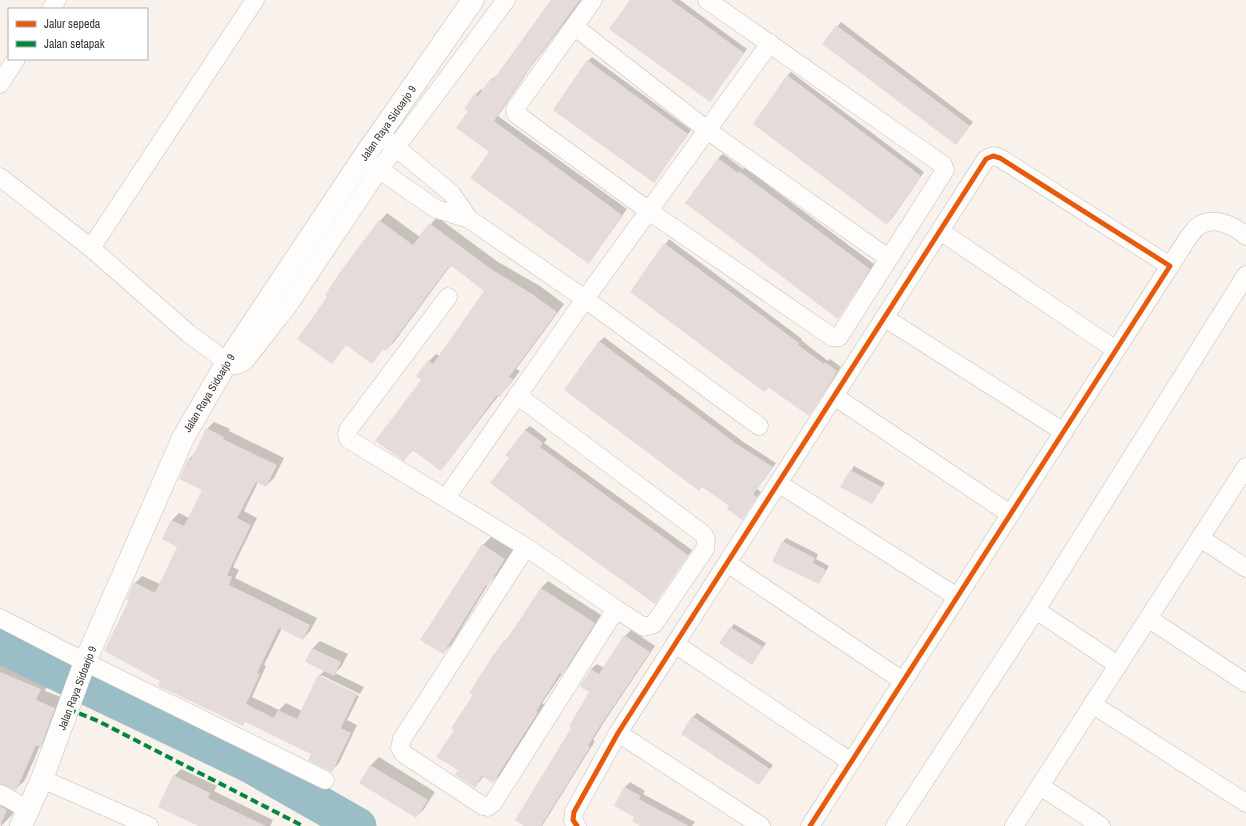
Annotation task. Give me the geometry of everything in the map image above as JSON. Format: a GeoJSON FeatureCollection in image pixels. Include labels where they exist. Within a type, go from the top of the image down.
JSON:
{"type":"FeatureCollection","features":[{"type":"Feature","properties":{"kind":"street"},"geometry":{"type":"LineString","coordinates":[[96,240],[255,0]]}},
{"type":"Feature","properties":{"kind":"street","name":"Jalan Raya Sidoarjo 9"},"geometry":{"type":"LineString","coordinates":[[25,818],[42,779],[83,668],[183,438],[227,362],[388,141],[473,0]]}},
{"type":"Feature","properties":{"kind":"street"},"geometry":{"type":"LineString","coordinates":[[469,219],[451,193],[388,141],[506,0]]}},
{"type":"Feature","properties":{"kind":"street"},"geometry":{"type":"LineString","coordinates":[[593,0],[517,106],[515,110],[516,114],[649,211],[832,337],[839,337],[945,170],[943,165],[707,0]]}},
{"type":"Feature","properties":{"kind":"street"},"geometry":{"type":"LineString","coordinates":[[574,27],[706,130],[888,258]]}},
{"type":"Feature","properties":{"kind":"street"},"geometry":{"type":"LineString","coordinates":[[446,498],[585,299],[770,43]]}},
{"type":"Feature","properties":{"kind":"street"},"geometry":{"type":"LineString","coordinates":[[0,84],[15,60]]}},
{"type":"Feature","properties":{"kind":"street"},"geometry":{"type":"LineString","coordinates":[[577,826],[573,820],[574,812],[618,733],[986,159],[993,156],[1000,158],[1170,266]]}},
{"type":"Feature","properties":{"kind":"street"},"geometry":{"type":"LineString","coordinates":[[371,164],[436,209],[469,219],[585,299],[760,426]]}},
{"type":"Feature","properties":{"kind":"street"},"geometry":{"type":"LineString","coordinates":[[0,177],[96,240],[188,333],[227,362]]}},
{"type":"Feature","properties":{"kind":"street"},"geometry":{"type":"LineString","coordinates":[[810,826],[1170,266],[1196,228],[1207,223],[1222,222],[1237,228],[1246,236]]}},
{"type":"Feature","properties":{"kind":"street"},"geometry":{"type":"LineString","coordinates":[[940,231],[1116,350]]}},
{"type":"Feature","properties":{"kind":"street"},"geometry":{"type":"LineString","coordinates":[[895,826],[1036,610],[1246,274]]}},
{"type":"Feature","properties":{"kind":"street"},"geometry":{"type":"LineString","coordinates":[[448,296],[348,430],[346,436],[348,439],[526,547],[644,627],[650,627],[654,624],[706,549],[706,539],[517,395]]}},
{"type":"Feature","properties":{"kind":"street"},"geometry":{"type":"LineString","coordinates":[[885,318],[1064,432]]}},
{"type":"Feature","properties":{"kind":"street"},"geometry":{"type":"LineString","coordinates":[[834,396],[1010,514]]}},
{"type":"Feature","properties":{"kind":"street"},"geometry":{"type":"LineString","coordinates":[[1014,826],[1246,467]]}},
{"type":"Feature","properties":{"kind":"street"},"geometry":{"type":"LineString","coordinates":[[778,483],[957,598]]}},
{"type":"Feature","properties":{"kind":"street"},"geometry":{"type":"LineString","coordinates":[[1200,538],[1246,568]]}},
{"type":"Feature","properties":{"kind":"street"},"geometry":{"type":"LineString","coordinates":[[526,547],[402,738],[400,748],[404,754],[483,806],[488,807],[493,803],[616,609]]}},
{"type":"Feature","properties":{"kind":"street"},"geometry":{"type":"LineString","coordinates":[[726,564],[903,681]]}},
{"type":"Feature","properties":{"kind":"street"},"geometry":{"type":"LineString","coordinates":[[1036,610],[1118,665]]}},
{"type":"Feature","properties":{"kind":"street"},"geometry":{"type":"LineString","coordinates":[[0,618],[83,668],[325,780]]}},
{"type":"Feature","properties":{"kind":"street"},"geometry":{"type":"LineString","coordinates":[[1148,618],[1246,683]]}},
{"type":"Feature","properties":{"kind":"street"},"geometry":{"type":"LineString","coordinates":[[675,644],[851,762]]}},
{"type":"Feature","properties":{"kind":"street"},"geometry":{"type":"LineString","coordinates":[[1092,704],[1246,803]]}},
{"type":"Feature","properties":{"kind":"street"},"geometry":{"type":"LineString","coordinates":[[618,733],[761,826]]}},
{"type":"Feature","properties":{"kind":"street"},"geometry":{"type":"LineString","coordinates":[[42,779],[148,826]]}},
{"type":"Feature","properties":{"kind":"street"},"geometry":{"type":"LineString","coordinates":[[1040,786],[1101,826]]}},
{"type":"Feature","properties":{"kind":"street"},"geometry":{"type":"LineString","coordinates":[[0,794],[25,818]]}},
{"type":"Feature","properties":{"kind":"building"},"geometry":{"type":"Polygon","coordinates":[[[551,0],[580,0],[525,74],[494,121],[622,215],[589,264],[470,178],[489,152],[456,128],[468,111],[464,109],[475,93],[478,96],[491,78],[493,80],[551,0]]]}},
{"type":"Feature","properties":{"kind":"building"},"geometry":{"type":"Polygon","coordinates":[[[630,0],[671,0],[744,53],[710,102],[609,29],[630,0]]]}},
{"type":"Feature","properties":{"kind":"building"},"geometry":{"type":"Polygon","coordinates":[[[836,25],[970,126],[956,145],[822,44],[836,25]]]}},
{"type":"Feature","properties":{"kind":"building"},"geometry":{"type":"Polygon","coordinates":[[[587,60],[688,134],[654,183],[553,110],[587,60]]]}},
{"type":"Feature","properties":{"kind":"building"},"geometry":{"type":"Polygon","coordinates":[[[787,75],[921,176],[887,225],[753,124],[787,75]]]}},
{"type":"Feature","properties":{"kind":"building"},"geometry":{"type":"Polygon","coordinates":[[[718,158],[738,173],[739,171],[870,269],[838,319],[685,203],[718,158]]]}},
{"type":"Feature","properties":{"kind":"building"},"geometry":{"type":"Polygon","coordinates":[[[379,220],[413,245],[429,223],[491,269],[532,294],[557,312],[509,377],[513,379],[500,397],[497,395],[441,471],[412,450],[404,461],[375,441],[421,380],[416,376],[428,360],[433,364],[484,291],[450,265],[386,351],[383,349],[372,364],[346,345],[332,364],[297,339],[327,297],[325,295],[340,272],[379,220]]]}},
{"type":"Feature","properties":{"kind":"building"},"geometry":{"type":"Polygon","coordinates":[[[664,243],[799,343],[798,345],[824,364],[825,362],[837,371],[809,416],[768,387],[764,392],[630,292],[664,243]]]}},
{"type":"Feature","properties":{"kind":"building"},"geometry":{"type":"Polygon","coordinates":[[[599,341],[738,445],[773,467],[753,494],[757,497],[742,520],[727,509],[729,506],[702,487],[699,491],[564,390],[599,341]]]}},
{"type":"Feature","properties":{"kind":"building"},"geometry":{"type":"Polygon","coordinates":[[[206,428],[224,437],[223,439],[277,465],[266,487],[256,482],[237,518],[251,525],[227,575],[232,577],[229,585],[310,625],[303,640],[279,628],[257,673],[260,674],[246,704],[274,718],[278,710],[297,719],[318,675],[357,694],[341,728],[351,733],[332,772],[308,760],[311,754],[245,722],[243,726],[158,686],[160,681],[104,651],[129,600],[126,599],[134,582],[155,593],[177,547],[162,539],[171,520],[184,526],[202,490],[179,479],[188,458],[191,460],[206,428]]]}},
{"type":"Feature","properties":{"kind":"building"},"geometry":{"type":"Polygon","coordinates":[[[525,430],[543,443],[540,447],[688,555],[655,604],[490,483],[509,458],[505,455],[525,430]]]}},
{"type":"Feature","properties":{"kind":"building"},"geometry":{"type":"Polygon","coordinates":[[[850,470],[882,487],[872,504],[840,487],[850,470]]]}},
{"type":"Feature","properties":{"kind":"building"},"geometry":{"type":"Polygon","coordinates":[[[782,541],[815,558],[813,563],[826,570],[819,584],[772,562],[782,541]]]}},
{"type":"Feature","properties":{"kind":"building"},"geometry":{"type":"Polygon","coordinates":[[[482,544],[505,559],[488,586],[486,585],[443,654],[420,640],[482,544]]]}},
{"type":"Feature","properties":{"kind":"building"},"geometry":{"type":"Polygon","coordinates":[[[541,588],[595,623],[562,675],[560,673],[536,711],[538,712],[493,783],[482,776],[475,788],[455,775],[458,770],[436,757],[454,730],[451,728],[473,695],[469,693],[492,657],[504,640],[506,641],[541,588]]]}},
{"type":"Feature","properties":{"kind":"building"},"geometry":{"type":"Polygon","coordinates":[[[730,627],[763,647],[752,665],[719,643],[730,627]]]}},
{"type":"Feature","properties":{"kind":"building"},"geometry":{"type":"Polygon","coordinates":[[[624,635],[650,652],[600,726],[588,746],[590,747],[541,826],[524,826],[515,820],[571,728],[569,726],[589,692],[580,686],[591,669],[599,674],[624,635]]]}},
{"type":"Feature","properties":{"kind":"building"},"geometry":{"type":"Polygon","coordinates":[[[312,648],[341,662],[334,676],[305,662],[312,648]]]}},
{"type":"Feature","properties":{"kind":"building"},"geometry":{"type":"Polygon","coordinates":[[[0,672],[41,689],[36,700],[55,708],[41,747],[36,745],[16,791],[0,784],[0,672]]]}},
{"type":"Feature","properties":{"kind":"building"},"geometry":{"type":"Polygon","coordinates":[[[692,716],[770,769],[759,785],[681,734],[692,716]]]}},
{"type":"Feature","properties":{"kind":"building"},"geometry":{"type":"Polygon","coordinates":[[[370,765],[428,800],[416,818],[359,783],[370,765]]]}},
{"type":"Feature","properties":{"kind":"building"},"geometry":{"type":"Polygon","coordinates":[[[173,775],[210,793],[208,798],[266,826],[198,826],[158,807],[173,775]]]}},
{"type":"Feature","properties":{"kind":"building"},"geometry":{"type":"Polygon","coordinates":[[[624,787],[641,796],[639,799],[689,826],[640,826],[632,821],[634,817],[614,806],[624,787]]]}},
{"type":"Feature","properties":{"kind":"building"},"geometry":{"type":"Polygon","coordinates":[[[0,806],[7,810],[0,826],[0,806]]]}},
{"type":"Feature","properties":{"kind":"waterway"},"geometry":{"type":"LineString","coordinates":[[0,645],[249,764],[358,826]]}},
{"type":"Feature","properties":{"kind":"marked path"},"geometry":{"type":"LineString","coordinates":[[68,709],[98,721],[303,826]]}},
{"type":"Feature","properties":{"kind":"cycle path"},"geometry":{"type":"LineString","coordinates":[[577,826],[573,820],[574,812],[618,733],[986,159],[993,156],[1000,158],[1170,266],[810,826]]}}]}
